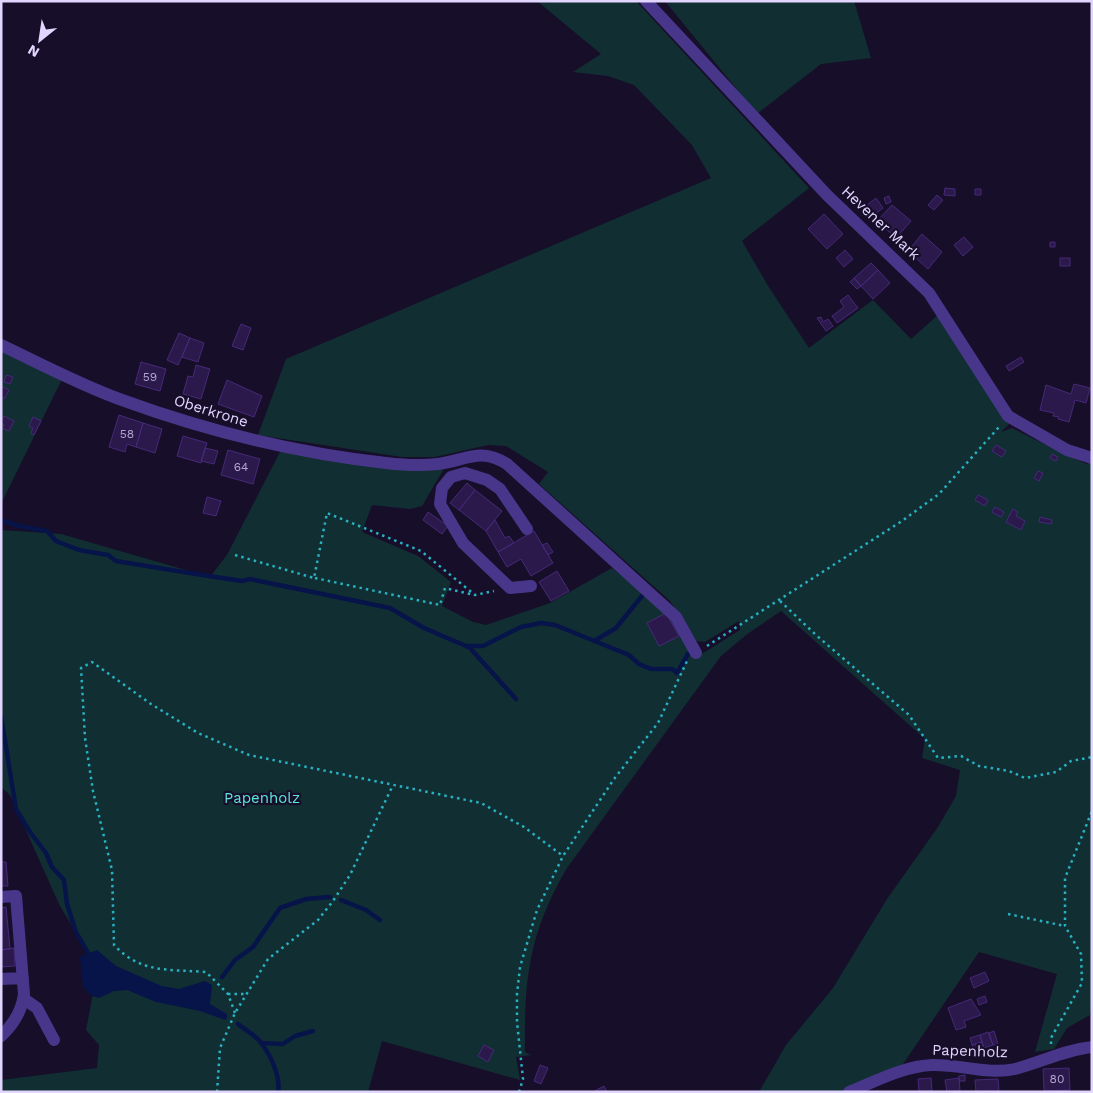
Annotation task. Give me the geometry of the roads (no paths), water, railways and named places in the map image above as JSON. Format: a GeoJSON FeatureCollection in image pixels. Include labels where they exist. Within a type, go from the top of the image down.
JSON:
{"type":"FeatureCollection","features":[{"type":"Feature","properties":{"kind":"street","name":"Hevener Mark"},"geometry":{"type":"LineString","coordinates":[[646,1],[827,195],[930,293],[1008,416],[1067,450],[1092,458]]}},
{"type":"Feature","properties":{"kind":"street","name":"Oberkrone"},"geometry":{"type":"LineString","coordinates":[[1,345],[121,400],[246,439],[351,458],[422,465],[493,455],[516,472],[676,617],[696,653]]}},
{"type":"Feature","properties":{"kind":"street"},"geometry":{"type":"LineString","coordinates":[[500,489],[516,472]]}},
{"type":"Feature","properties":{"kind":"street"},"geometry":{"type":"LineString","coordinates":[[527,529],[500,489],[487,480],[465,473],[451,477],[442,488],[440,504],[463,543],[510,588],[531,586]]}},
{"type":"Feature","properties":{"kind":"street"},"geometry":{"type":"LineString","coordinates":[[1,897],[16,896],[24,998],[15,1019],[1,1036]]}},
{"type":"Feature","properties":{"kind":"street"},"geometry":{"type":"LineString","coordinates":[[1,979],[23,978]]}},
{"type":"Feature","properties":{"kind":"street"},"geometry":{"type":"LineString","coordinates":[[24,998],[37,1008],[54,1040]]}},
{"type":"Feature","properties":{"kind":"street","name":"Papenholz"},"geometry":{"type":"LineString","coordinates":[[849,1092],[889,1076],[929,1065],[998,1071],[1016,1068],[1052,1055],[1092,1047]]}},
{"type":"Feature","properties":{"kind":"waterway"},"geometry":{"type":"LineString","coordinates":[[1,520],[19,526],[47,531],[56,541],[79,550],[108,555],[116,561],[242,581],[250,579],[390,608],[424,628],[466,646],[483,646],[521,627],[541,623],[555,625],[629,655],[639,664],[651,669],[672,669],[677,673],[688,654]]}},
{"type":"Feature","properties":{"kind":"waterway"},"geometry":{"type":"LineString","coordinates":[[594,641],[616,628],[646,591]]}},
{"type":"Feature","properties":{"kind":"waterway"},"geometry":{"type":"LineString","coordinates":[[466,646],[470,648],[516,699]]}},
{"type":"Feature","properties":{"kind":"waterway"},"geometry":{"type":"LineString","coordinates":[[1,716],[16,809],[46,853],[52,867],[64,880],[67,904],[76,932],[91,958]]}},
{"type":"Feature","properties":{"kind":"waterway"},"geometry":{"type":"LineString","coordinates":[[222,977],[235,960],[253,947],[280,908],[306,899],[330,897]]}},
{"type":"Feature","properties":{"kind":"waterway"},"geometry":{"type":"LineString","coordinates":[[341,900],[366,910],[380,920]]}},
{"type":"Feature","properties":{"kind":"waterway"},"geometry":{"type":"LineString","coordinates":[[238,1024],[257,1038],[265,1049],[277,1074],[278,1092]]}},
{"type":"Feature","properties":{"kind":"waterway"},"geometry":{"type":"LineString","coordinates":[[262,1043],[283,1044],[295,1036],[313,1031]]}}]}
